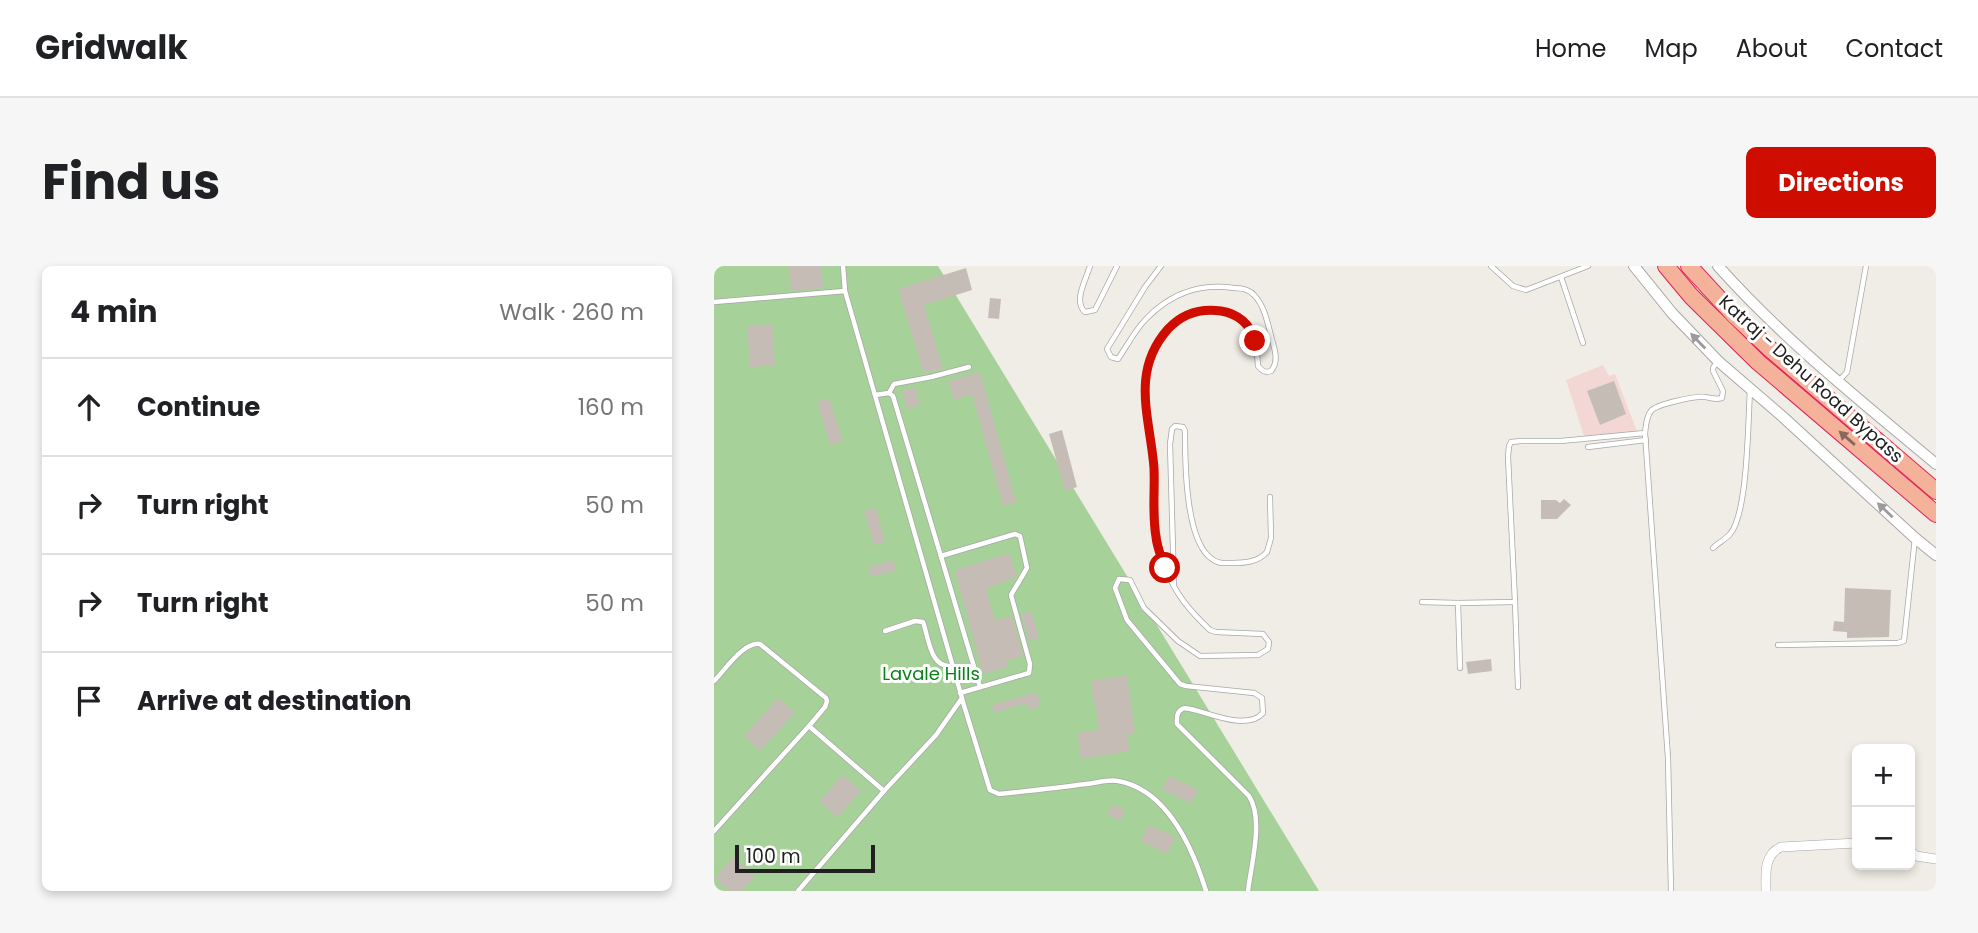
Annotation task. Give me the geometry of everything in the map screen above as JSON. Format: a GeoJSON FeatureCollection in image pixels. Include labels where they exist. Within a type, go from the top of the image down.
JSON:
{"type":"FeatureCollection","features":[{"type":"Feature","properties":{"kind":"highway","name":"Katraj - Dehu Road Bypass"},"geometry":{"type":"LineString","coordinates":[[1665,266],[1690,296],[1758,362],[1936,514]]}},
{"type":"Feature","properties":{"kind":"highway","name":"Katraj - Dehu Road Bypass"},"geometry":{"type":"LineString","coordinates":[[1689,266],[1770,349],[1936,491]]}},
{"type":"Feature","properties":{"kind":"street"},"geometry":{"type":"LineString","coordinates":[[1634,266],[1672,313],[1718,361],[1783,416],[1936,555]]}},
{"type":"Feature","properties":{"kind":"street"},"geometry":{"type":"LineString","coordinates":[[1718,266],[1783,333],[1936,464]]}},
{"type":"Feature","properties":{"kind":"street"},"geometry":{"type":"LineString","coordinates":[[1766,891],[1767,865],[1775,850],[1781,847],[1852,843]]}},
{"type":"Feature","properties":{"kind":"street"},"geometry":{"type":"LineString","coordinates":[[1915,855],[1936,859]]}},
{"type":"Feature","properties":{"kind":"lane"},"geometry":{"type":"LineString","coordinates":[[843,266],[845,291],[990,790],[999,794],[1117,780],[1137,788],[1171,815],[1182,833],[1206,891]]}},
{"type":"Feature","properties":{"kind":"lane"},"geometry":{"type":"LineString","coordinates":[[1090,266],[1079,301],[1085,312],[1096,310],[1117,266]]}},
{"type":"Feature","properties":{"kind":"lane"},"geometry":{"type":"LineString","coordinates":[[1161,266],[1145,286],[1107,349],[1111,357],[1118,359],[1143,321],[1164,303],[1192,289],[1223,286],[1248,290],[1258,300],[1270,331],[1276,363],[1271,371],[1261,370],[1258,366],[1255,341],[1247,324],[1237,316],[1217,311],[1197,311],[1181,318],[1165,333],[1152,353],[1145,378],[1154,466],[1156,537],[1165,568],[1182,601],[1210,629],[1216,632],[1263,634],[1269,642],[1268,649],[1262,654],[1200,656],[1178,641],[1144,608],[1130,580],[1119,579],[1115,592],[1127,620],[1176,681],[1186,687],[1254,692],[1262,698],[1263,713],[1255,720],[1212,716],[1187,707],[1182,708],[1177,719],[1177,724],[1253,802],[1256,826],[1248,891]]}},
{"type":"Feature","properties":{"kind":"lane"},"geometry":{"type":"LineString","coordinates":[[1491,266],[1505,280],[1520,289],[1534,288],[1588,266]]}},
{"type":"Feature","properties":{"kind":"lane"},"geometry":{"type":"LineString","coordinates":[[1838,382],[1847,372],[1866,266]]}},
{"type":"Feature","properties":{"kind":"lane"},"geometry":{"type":"LineString","coordinates":[[1560,277],[1583,343]]}},
{"type":"Feature","properties":{"kind":"lane"},"geometry":{"type":"LineString","coordinates":[[714,302],[845,291]]}},
{"type":"Feature","properties":{"kind":"lane"},"geometry":{"type":"LineString","coordinates":[[1671,891],[1668,758],[1646,422],[1651,410],[1659,405],[1704,397],[1715,400],[1722,398],[1723,391],[1713,371],[1718,361]]}},
{"type":"Feature","properties":{"kind":"lane"},"geometry":{"type":"LineString","coordinates":[[889,393],[894,384],[969,367]]}},
{"type":"Feature","properties":{"kind":"lane"},"geometry":{"type":"LineString","coordinates":[[1713,548],[1731,534],[1740,516],[1750,389]]}},
{"type":"Feature","properties":{"kind":"lane"},"geometry":{"type":"LineString","coordinates":[[875,395],[889,393]]}},
{"type":"Feature","properties":{"kind":"lane"},"geometry":{"type":"LineString","coordinates":[[889,393],[893,397],[980,687]]}},
{"type":"Feature","properties":{"kind":"lane"},"geometry":{"type":"LineString","coordinates":[[1174,586],[1170,444],[1175,426],[1182,427],[1185,431],[1186,483],[1190,514],[1204,552],[1212,560],[1220,563],[1255,561],[1268,552],[1271,538],[1270,497]]}},
{"type":"Feature","properties":{"kind":"lane"},"geometry":{"type":"LineString","coordinates":[[1588,447],[1645,436]]}},
{"type":"Feature","properties":{"kind":"lane"},"geometry":{"type":"LineString","coordinates":[[1518,687],[1508,457],[1511,442],[1645,436]]}},
{"type":"Feature","properties":{"kind":"lane"},"geometry":{"type":"LineString","coordinates":[[798,891],[936,735],[961,695],[1029,673],[1031,669],[1011,595],[1027,568],[1020,536],[1013,534],[941,556]]}},
{"type":"Feature","properties":{"kind":"lane"},"geometry":{"type":"LineString","coordinates":[[1778,645],[1902,642],[1905,637],[1915,538]]}},
{"type":"Feature","properties":{"kind":"lane"},"geometry":{"type":"LineString","coordinates":[[1422,602],[1515,602]]}},
{"type":"Feature","properties":{"kind":"lane"},"geometry":{"type":"LineString","coordinates":[[1458,603],[1460,668]]}},
{"type":"Feature","properties":{"kind":"lane"},"geometry":{"type":"LineString","coordinates":[[885,631],[915,621],[923,622],[933,657],[944,667],[953,666]]}},
{"type":"Feature","properties":{"kind":"lane"},"geometry":{"type":"LineString","coordinates":[[714,681],[746,646],[760,644],[827,701],[809,726],[714,831]]}},
{"type":"Feature","properties":{"kind":"lane"},"geometry":{"type":"LineString","coordinates":[[809,726],[884,791]]}},
{"type":"Feature","properties":{"kind":"shaded area"},"geometry":{"type":"Polygon","coordinates":[[[1603,365],[1609,376],[1615,374],[1638,434],[1585,439],[1566,380],[1603,365]]]}},
{"type":"Feature","properties":{"kind":"green space","name":"Lavale Hills"},"geometry":{"type":"Polygon","coordinates":[[[714,266],[938,266],[1319,891],[714,891],[714,266]]]}},
{"type":"Feature","properties":{"kind":"building"},"geometry":{"type":"Polygon","coordinates":[[[789,266],[821,266],[823,288],[791,291],[789,266]]]}},
{"type":"Feature","properties":{"kind":"building"},"geometry":{"type":"Polygon","coordinates":[[[966,268],[972,290],[924,305],[943,369],[924,373],[898,289],[966,268]]]}},
{"type":"Feature","properties":{"kind":"building"},"geometry":{"type":"Polygon","coordinates":[[[990,298],[1001,299],[999,319],[988,318],[990,298]]]}},
{"type":"Feature","properties":{"kind":"building"},"geometry":{"type":"Polygon","coordinates":[[[772,324],[775,365],[750,367],[747,326],[772,324]]]}},
{"type":"Feature","properties":{"kind":"building"},"geometry":{"type":"Polygon","coordinates":[[[980,372],[1016,502],[1003,506],[972,394],[954,400],[948,381],[980,372]]]}},
{"type":"Feature","properties":{"kind":"building"},"geometry":{"type":"Polygon","coordinates":[[[1614,381],[1626,414],[1600,425],[1587,391],[1614,381]]]}},
{"type":"Feature","properties":{"kind":"building"},"geometry":{"type":"Polygon","coordinates":[[[915,387],[920,405],[907,409],[902,391],[915,387]]]}},
{"type":"Feature","properties":{"kind":"building"},"geometry":{"type":"Polygon","coordinates":[[[829,398],[843,441],[830,445],[817,402],[829,398]]]}},
{"type":"Feature","properties":{"kind":"building"},"geometry":{"type":"Polygon","coordinates":[[[1062,430],[1077,487],[1065,491],[1049,434],[1062,430]]]}},
{"type":"Feature","properties":{"kind":"building"},"geometry":{"type":"Polygon","coordinates":[[[1564,499],[1571,505],[1557,519],[1541,519],[1541,500],[1556,500],[1560,503],[1564,499]]]}},
{"type":"Feature","properties":{"kind":"building"},"geometry":{"type":"Polygon","coordinates":[[[876,508],[885,542],[874,545],[864,511],[876,508]]]}},
{"type":"Feature","properties":{"kind":"building"},"geometry":{"type":"Polygon","coordinates":[[[1009,553],[1017,576],[986,589],[995,621],[1012,617],[1023,656],[1006,661],[1008,667],[983,674],[955,570],[1009,553]]]}},
{"type":"Feature","properties":{"kind":"building"},"geometry":{"type":"Polygon","coordinates":[[[893,560],[896,571],[871,577],[868,567],[893,560]]]}},
{"type":"Feature","properties":{"kind":"building"},"geometry":{"type":"Polygon","coordinates":[[[1845,588],[1891,590],[1889,637],[1847,638],[1847,632],[1833,631],[1834,621],[1844,622],[1845,588]]]}},
{"type":"Feature","properties":{"kind":"building"},"geometry":{"type":"Polygon","coordinates":[[[1031,611],[1039,638],[1029,641],[1021,614],[1031,611]]]}},
{"type":"Feature","properties":{"kind":"building"},"geometry":{"type":"Polygon","coordinates":[[[1491,659],[1492,671],[1468,674],[1466,662],[1491,659]]]}},
{"type":"Feature","properties":{"kind":"building"},"geometry":{"type":"Polygon","coordinates":[[[1127,675],[1135,733],[1127,735],[1130,751],[1081,759],[1077,733],[1099,730],[1091,681],[1127,675]]]}},
{"type":"Feature","properties":{"kind":"building"},"geometry":{"type":"Polygon","coordinates":[[[1037,692],[1041,706],[1028,710],[1026,703],[994,713],[992,705],[1037,692]]]}},
{"type":"Feature","properties":{"kind":"building"},"geometry":{"type":"Polygon","coordinates":[[[778,698],[795,713],[760,751],[744,736],[778,698]]]}},
{"type":"Feature","properties":{"kind":"building"},"geometry":{"type":"Polygon","coordinates":[[[843,775],[861,791],[837,817],[819,801],[843,775]]]}},
{"type":"Feature","properties":{"kind":"building"},"geometry":{"type":"Polygon","coordinates":[[[1169,776],[1198,790],[1191,803],[1162,790],[1169,776]]]}},
{"type":"Feature","properties":{"kind":"building"},"geometry":{"type":"Polygon","coordinates":[[[1113,804],[1125,810],[1120,821],[1107,814],[1113,804]]]}},
{"type":"Feature","properties":{"kind":"building"},"geometry":{"type":"Polygon","coordinates":[[[1149,825],[1175,837],[1167,854],[1141,841],[1149,825]]]}},
{"type":"Feature","properties":{"kind":"building"},"geometry":{"type":"Polygon","coordinates":[[[733,857],[755,876],[741,891],[729,891],[715,878],[733,857]]]}},
{"type":"Feature","properties":{"kind":"route"},"geometry":{"type":"LineString","coordinates":[[1165,568],[1156,537],[1154,466],[1145,406],[1145,378],[1152,353],[1173,324],[1186,315],[1204,310],[1224,312],[1242,319],[1252,331],[1255,341]]}}]}
